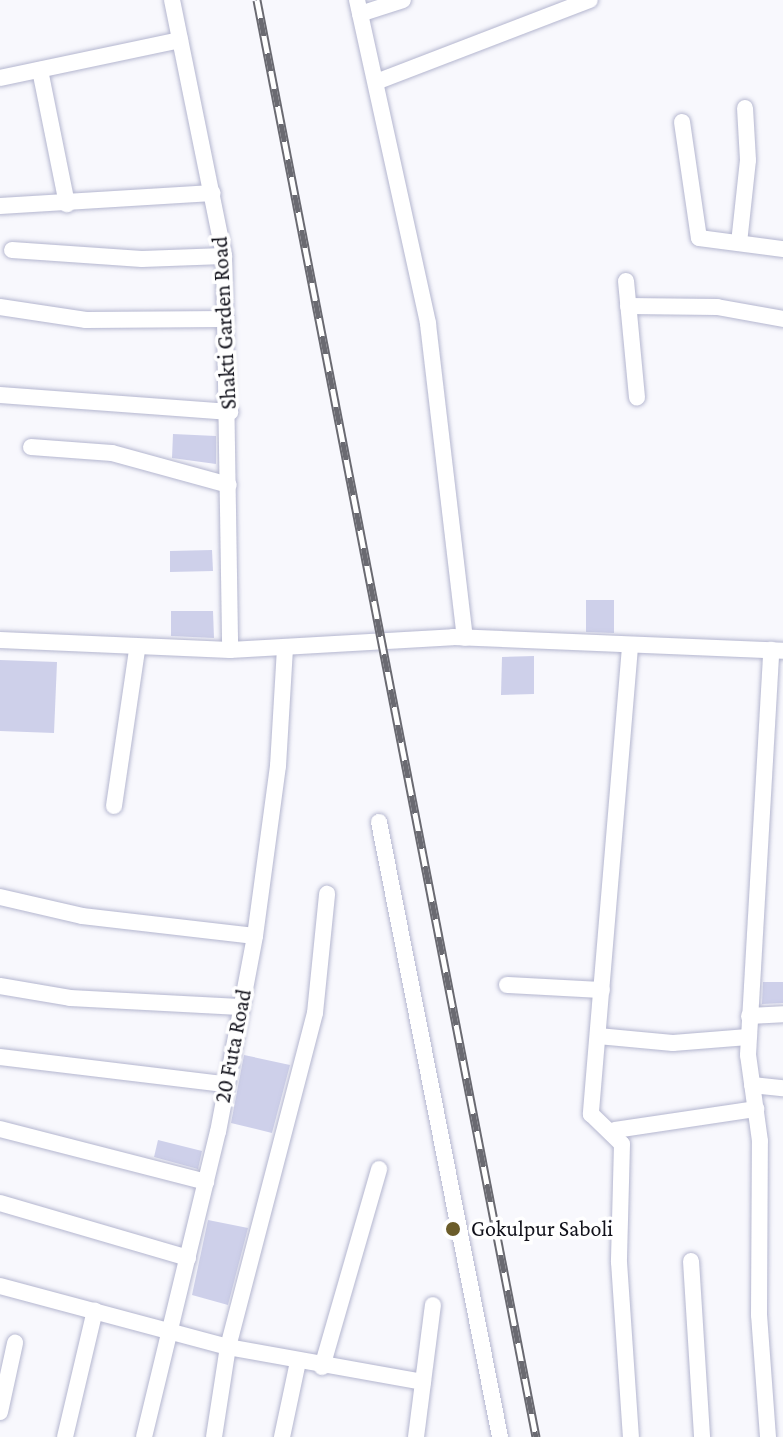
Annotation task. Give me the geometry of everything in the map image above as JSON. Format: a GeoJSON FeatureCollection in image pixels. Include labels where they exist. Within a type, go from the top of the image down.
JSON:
{"type":"FeatureCollection","features":[{"type":"Feature","properties":{"kind":"street","name":"Shakti Garden Road"},"geometry":{"type":"LineString","coordinates":[[172,0],[224,256],[230,412],[230,650]]}},
{"type":"Feature","properties":{"kind":"street"},"geometry":{"type":"LineString","coordinates":[[403,0],[359,7],[428,324],[465,638]]}},
{"type":"Feature","properties":{"kind":"street"},"geometry":{"type":"LineString","coordinates":[[376,82],[590,0]]}},
{"type":"Feature","properties":{"kind":"street"},"geometry":{"type":"LineString","coordinates":[[0,78],[180,40]]}},
{"type":"Feature","properties":{"kind":"street"},"geometry":{"type":"LineString","coordinates":[[40,70],[67,204]]}},
{"type":"Feature","properties":{"kind":"street"},"geometry":{"type":"LineString","coordinates":[[739,243],[749,136],[745,108]]}},
{"type":"Feature","properties":{"kind":"street"},"geometry":{"type":"LineString","coordinates":[[682,122],[699,238],[783,249]]}},
{"type":"Feature","properties":{"kind":"street"},"geometry":{"type":"LineString","coordinates":[[0,206],[213,193]]}},
{"type":"Feature","properties":{"kind":"street"},"geometry":{"type":"LineString","coordinates":[[12,250],[142,259],[224,256]]}},
{"type":"Feature","properties":{"kind":"street"},"geometry":{"type":"LineString","coordinates":[[626,281],[637,397]]}},
{"type":"Feature","properties":{"kind":"street"},"geometry":{"type":"LineString","coordinates":[[628,306],[717,307],[783,319]]}},
{"type":"Feature","properties":{"kind":"street"},"geometry":{"type":"LineString","coordinates":[[0,307],[86,320],[226,319]]}},
{"type":"Feature","properties":{"kind":"street"},"geometry":{"type":"LineString","coordinates":[[0,395],[230,412]]}},
{"type":"Feature","properties":{"kind":"street"},"geometry":{"type":"LineString","coordinates":[[31,447],[112,453],[229,485]]}},
{"type":"Feature","properties":{"kind":"street"},"geometry":{"type":"LineString","coordinates":[[0,640],[137,650],[230,650],[465,638],[777,651],[748,1037],[756,1109],[768,1437]]}},
{"type":"Feature","properties":{"kind":"street"},"geometry":{"type":"LineString","coordinates":[[630,647],[591,1114],[598,1125],[615,1130],[756,1109]]}},
{"type":"Feature","properties":{"kind":"street","name":"20 Futa Road"},"geometry":{"type":"LineString","coordinates":[[144,1437],[206,1182],[255,936],[278,766],[285,649]]}},
{"type":"Feature","properties":{"kind":"street"},"geometry":{"type":"LineString","coordinates":[[114,806],[137,650]]}},
{"type":"Feature","properties":{"kind":"street"},"geometry":{"type":"LineString","coordinates":[[379,822],[500,1437]]}},
{"type":"Feature","properties":{"kind":"street"},"geometry":{"type":"LineString","coordinates":[[214,1437],[228,1347],[315,1013],[327,894]]}},
{"type":"Feature","properties":{"kind":"street"},"geometry":{"type":"LineString","coordinates":[[0,897],[82,916],[255,936]]}},
{"type":"Feature","properties":{"kind":"street"},"geometry":{"type":"LineString","coordinates":[[507,985],[602,990]]}},
{"type":"Feature","properties":{"kind":"street"},"geometry":{"type":"LineString","coordinates":[[0,986],[70,998],[240,1007]]}},
{"type":"Feature","properties":{"kind":"street"},"geometry":{"type":"LineString","coordinates":[[749,1016],[783,1014]]}},
{"type":"Feature","properties":{"kind":"street"},"geometry":{"type":"LineString","coordinates":[[598,1036],[673,1043],[748,1037]]}},
{"type":"Feature","properties":{"kind":"street"},"geometry":{"type":"LineString","coordinates":[[0,1057],[224,1084]]}},
{"type":"Feature","properties":{"kind":"street"},"geometry":{"type":"LineString","coordinates":[[752,1085],[783,1088]]}},
{"type":"Feature","properties":{"kind":"street"},"geometry":{"type":"LineString","coordinates":[[0,1129],[206,1182]]}},
{"type":"Feature","properties":{"kind":"street"},"geometry":{"type":"LineString","coordinates":[[615,1130],[622,1144],[619,1262],[631,1437]]}},
{"type":"Feature","properties":{"kind":"street"},"geometry":{"type":"LineString","coordinates":[[322,1367],[379,1169]]}},
{"type":"Feature","properties":{"kind":"street"},"geometry":{"type":"LineString","coordinates":[[0,1203],[188,1258]]}},
{"type":"Feature","properties":{"kind":"street"},"geometry":{"type":"LineString","coordinates":[[691,1261],[702,1437]]}},
{"type":"Feature","properties":{"kind":"street"},"geometry":{"type":"LineString","coordinates":[[0,1286],[228,1347],[322,1367],[423,1382]]}},
{"type":"Feature","properties":{"kind":"street"},"geometry":{"type":"LineString","coordinates":[[416,1437],[433,1305]]}},
{"type":"Feature","properties":{"kind":"street"},"geometry":{"type":"LineString","coordinates":[[65,1437],[95,1310]]}},
{"type":"Feature","properties":{"kind":"street"},"geometry":{"type":"LineString","coordinates":[[0,1412],[15,1343]]}},
{"type":"Feature","properties":{"kind":"street"},"geometry":{"type":"LineString","coordinates":[[282,1437],[298,1362]]}},
{"type":"Feature","properties":{"kind":"building"},"geometry":{"type":"Polygon","coordinates":[[[173,434],[216,436],[216,464],[172,458],[173,434]]]}},
{"type":"Feature","properties":{"kind":"building"},"geometry":{"type":"Polygon","coordinates":[[[212,550],[213,571],[170,572],[170,551],[212,550]]]}},
{"type":"Feature","properties":{"kind":"building"},"geometry":{"type":"Polygon","coordinates":[[[586,600],[614,600],[614,633],[586,632],[586,600]]]}},
{"type":"Feature","properties":{"kind":"building"},"geometry":{"type":"Polygon","coordinates":[[[171,611],[213,611],[214,638],[171,636],[171,611]]]}},
{"type":"Feature","properties":{"kind":"building"},"geometry":{"type":"Polygon","coordinates":[[[534,656],[534,694],[501,695],[502,657],[534,656]]]}},
{"type":"Feature","properties":{"kind":"building"},"geometry":{"type":"Polygon","coordinates":[[[0,660],[57,662],[54,733],[0,731],[0,660]]]}},
{"type":"Feature","properties":{"kind":"building"},"geometry":{"type":"Polygon","coordinates":[[[763,982],[783,982],[783,1003],[762,1004],[763,982]]]}},
{"type":"Feature","properties":{"kind":"building"},"geometry":{"type":"Polygon","coordinates":[[[244,1055],[290,1065],[272,1133],[231,1123],[244,1055]]]}},
{"type":"Feature","properties":{"kind":"building"},"geometry":{"type":"Polygon","coordinates":[[[158,1140],[202,1151],[198,1169],[154,1157],[158,1140]]]}},
{"type":"Feature","properties":{"kind":"building"},"geometry":{"type":"Polygon","coordinates":[[[208,1220],[248,1228],[228,1305],[192,1295],[208,1220]]]}},
{"type":"Feature","properties":{"kind":"railway"},"geometry":{"type":"LineString","coordinates":[[257,0],[536,1437]]}},
{"type":"Feature","properties":{"kind":"place","name":"Gokulpur Saboli"},"geometry":{"type":"Point","coordinates":[453,1229]}}]}
